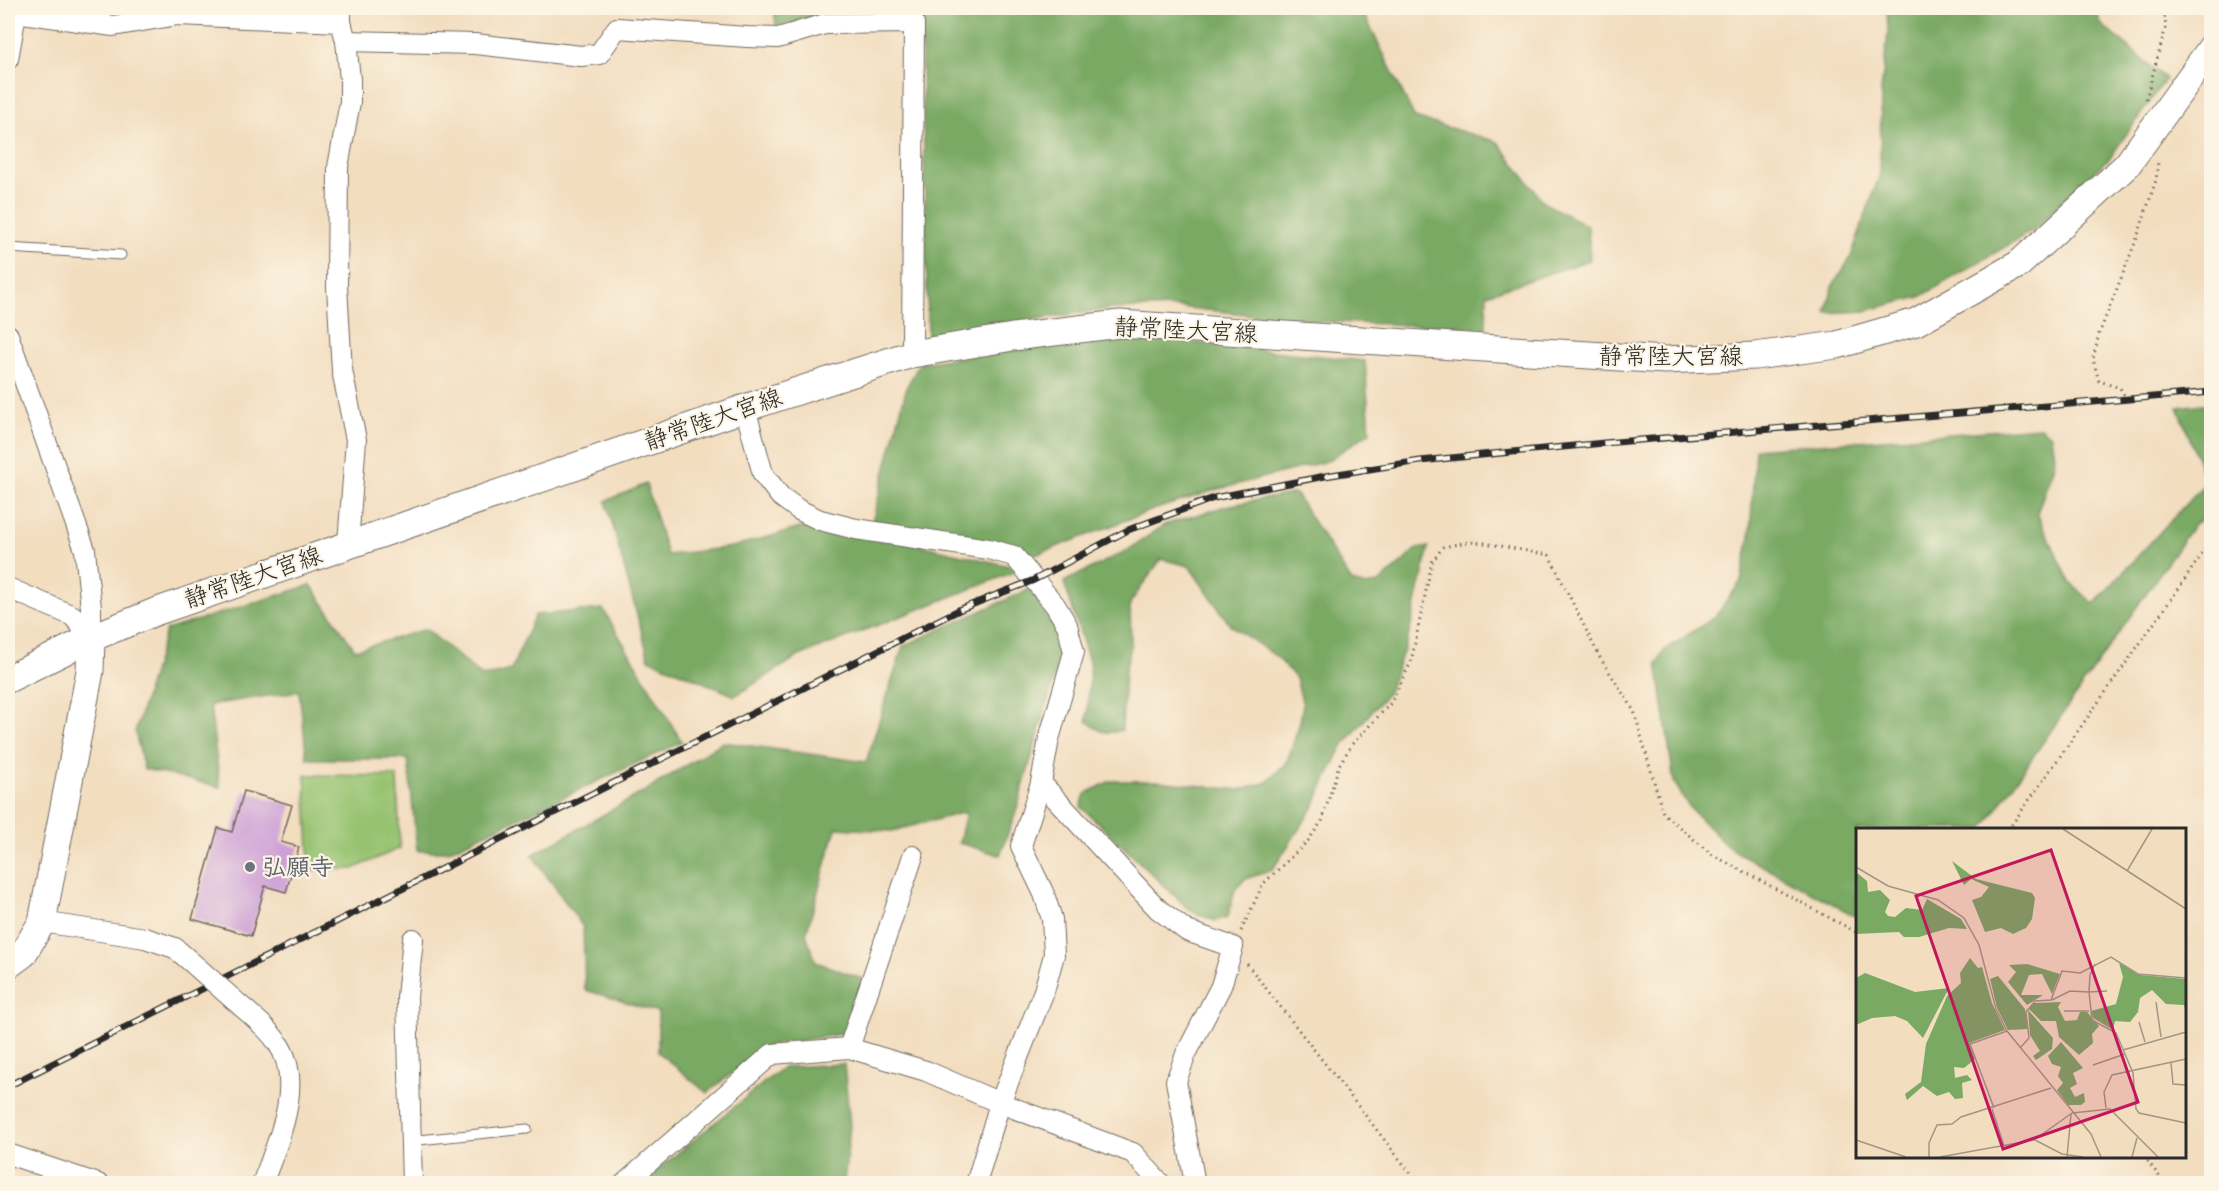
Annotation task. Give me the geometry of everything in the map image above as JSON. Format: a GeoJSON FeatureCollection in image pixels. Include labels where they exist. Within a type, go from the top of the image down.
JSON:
{"type":"FeatureCollection","features":[{"type":"Feature","properties":{"kind":"main road","name":"静常陸大宮線"},"geometry":{"type":"LineString","coordinates":[[8,679],[91,638],[155,612],[348,543],[745,408],[912,354],[1013,337],[1120,324],[1665,360],[1755,356],[1837,345],[1916,322],[2019,264],[2127,165],[2211,47]]}},
{"type":"Feature","properties":{"kind":"main road"},"geometry":{"type":"LineString","coordinates":[[8,965],[23,954],[42,921],[90,671],[91,638]]}},
{"type":"Feature","properties":{"kind":"street"},"geometry":{"type":"LineString","coordinates":[[8,59],[16,10],[113,26],[178,15],[343,24],[474,44],[581,56],[599,54],[617,28],[778,38],[825,24],[914,23],[912,354]]}},
{"type":"Feature","properties":{"kind":"street"},"geometry":{"type":"LineString","coordinates":[[343,24],[350,78],[350,102],[338,167],[337,287],[342,370],[356,440],[348,543]]}},
{"type":"Feature","properties":{"kind":"street"},"geometry":{"type":"LineString","coordinates":[[8,335],[85,550],[91,608],[91,638]]}},
{"type":"Feature","properties":{"kind":"street"},"geometry":{"type":"LineString","coordinates":[[745,408],[763,474],[780,496],[799,510],[820,520],[856,529],[988,549],[1014,556],[1055,605],[1067,625],[1074,652],[1049,739],[1041,783],[1021,846],[1044,894],[1052,919],[1054,955],[1044,991],[1000,1103],[976,1184]]}},
{"type":"Feature","properties":{"kind":"street"},"geometry":{"type":"LineString","coordinates":[[8,588],[74,616],[91,638]]}},
{"type":"Feature","properties":{"kind":"street"},"geometry":{"type":"LineString","coordinates":[[1041,783],[1158,909],[1187,931],[1233,947],[1221,986],[1186,1053],[1176,1081],[1194,1184]]}},
{"type":"Feature","properties":{"kind":"street"},"geometry":{"type":"LineString","coordinates":[[849,1048],[913,856]]}},
{"type":"Feature","properties":{"kind":"street"},"geometry":{"type":"LineString","coordinates":[[42,921],[145,938],[175,948],[269,1032],[279,1044],[289,1082],[283,1130],[262,1184]]}},
{"type":"Feature","properties":{"kind":"street"},"geometry":{"type":"LineString","coordinates":[[412,1184],[409,1141],[407,997],[413,939]]}},
{"type":"Feature","properties":{"kind":"street"},"geometry":{"type":"LineString","coordinates":[[624,1184],[772,1054],[849,1048],[926,1071],[1000,1103],[1133,1153],[1161,1184]]}},
{"type":"Feature","properties":{"kind":"street"},"geometry":{"type":"LineString","coordinates":[[8,1154],[98,1184]]}},
{"type":"Feature","properties":{"kind":"lane"},"geometry":{"type":"LineString","coordinates":[[8,248],[121,255]]}},
{"type":"Feature","properties":{"kind":"lane"},"geometry":{"type":"LineString","coordinates":[[409,1141],[527,1129]]}},
{"type":"Feature","properties":{"kind":"path"},"geometry":{"type":"LineString","coordinates":[[2143,108],[2166,27],[2163,8]]}},
{"type":"Feature","properties":{"kind":"path"},"geometry":{"type":"LineString","coordinates":[[2127,400],[2120,388],[2099,381],[2093,359],[2099,334],[2137,238],[2156,180],[2158,160]]}},
{"type":"Feature","properties":{"kind":"path"},"geometry":{"type":"LineString","coordinates":[[2009,828],[2211,539]]}},
{"type":"Feature","properties":{"kind":"path"},"geometry":{"type":"LineString","coordinates":[[1419,1184],[1233,947],[1263,884],[1308,841],[1322,821],[1339,765],[1353,743],[1391,703],[1411,662],[1432,562],[1443,547],[1468,542],[1484,543],[1549,555],[1599,656],[1634,711],[1663,813],[1711,854],[1856,932]]}},
{"type":"Feature","properties":{"kind":"path"},"geometry":{"type":"LineString","coordinates":[[2146,1158],[2165,1184]]}},
{"type":"Feature","properties":{"kind":"green space"},"geometry":{"type":"Polygon","coordinates":[[[774,8],[1361,8],[1415,118],[1498,142],[1544,203],[1588,226],[1590,260],[1487,294],[1486,328],[1308,321],[1179,307],[1111,309],[928,338],[921,19],[827,15],[776,26],[774,8]]]}},
{"type":"Feature","properties":{"kind":"green space"},"geometry":{"type":"Polygon","coordinates":[[[1887,8],[2098,8],[2096,11],[2101,24],[2166,79],[2111,156],[2032,231],[1920,297],[1865,311],[1826,313],[1833,285],[1850,259],[1880,174],[1881,91],[1888,33],[1887,8]]]}},
{"type":"Feature","properties":{"kind":"green space"},"geometry":{"type":"Polygon","coordinates":[[[1125,335],[1365,361],[1370,432],[1327,461],[1215,490],[1153,510],[1038,554],[872,522],[907,386],[920,363],[1125,335]]]}},
{"type":"Feature","properties":{"kind":"green space"},"geometry":{"type":"Polygon","coordinates":[[[2211,403],[2211,515],[2194,524],[1984,828],[1856,828],[1856,916],[1729,848],[1689,807],[1674,782],[1657,663],[1665,650],[1716,616],[1741,581],[1750,537],[1755,449],[2040,427],[2051,436],[2055,463],[2037,513],[2070,582],[2094,604],[2206,482],[2178,407],[2211,403]]]}},
{"type":"Feature","properties":{"kind":"green space"},"geometry":{"type":"Polygon","coordinates":[[[646,484],[667,555],[732,547],[822,522],[1022,569],[799,656],[735,696],[649,659],[606,501],[646,484]]]}},
{"type":"Feature","properties":{"kind":"green space"},"geometry":{"type":"Polygon","coordinates":[[[1295,493],[1352,582],[1366,586],[1379,583],[1417,549],[1429,547],[1407,642],[1388,692],[1342,747],[1313,808],[1272,870],[1245,879],[1235,890],[1228,917],[1215,921],[1191,911],[1081,807],[1085,794],[1110,781],[1157,781],[1240,790],[1267,782],[1287,762],[1300,722],[1303,705],[1296,678],[1277,657],[1230,625],[1189,566],[1161,559],[1130,603],[1131,646],[1125,672],[1122,730],[1107,732],[1099,730],[1087,721],[1090,665],[1064,582],[1128,550],[1164,525],[1226,506],[1295,493]]]}},
{"type":"Feature","properties":{"kind":"green space"},"geometry":{"type":"Polygon","coordinates":[[[311,585],[355,650],[426,629],[483,677],[511,670],[535,615],[603,609],[682,742],[448,851],[417,851],[408,759],[307,759],[299,691],[210,705],[220,787],[144,769],[135,732],[166,630],[311,585]]]}},
{"type":"Feature","properties":{"kind":"green space"},"geometry":{"type":"Polygon","coordinates":[[[1030,589],[1064,644],[1015,815],[1000,855],[959,843],[966,812],[892,831],[836,828],[806,934],[816,962],[863,979],[846,1033],[766,1046],[707,1093],[658,1052],[658,1012],[585,990],[583,927],[532,855],[647,790],[723,742],[866,762],[903,646],[1030,589]]]}},
{"type":"Feature","properties":{"kind":"green space"},"geometry":{"type":"Polygon","coordinates":[[[305,775],[397,776],[400,848],[353,869],[310,870],[305,775]]]}},
{"type":"Feature","properties":{"kind":"green space"},"geometry":{"type":"Polygon","coordinates":[[[844,1064],[850,1126],[844,1183],[641,1183],[783,1067],[844,1064]]]}},
{"type":"Feature","properties":{"kind":"building","name":"弘願寺"},"geometry":{"type":"Polygon","coordinates":[[[244,791],[292,805],[281,842],[299,847],[286,892],[265,886],[251,936],[192,919],[218,828],[232,832],[244,791]]]}},
{"type":"Feature","properties":{"kind":"railway"},"geometry":{"type":"LineString","coordinates":[[8,1086],[961,609],[1034,580],[1128,530],[1214,498],[1325,476],[1420,461],[1604,443],[2212,392]]}},
{"type":"Feature","properties":{"kind":"place","name":"弘願寺"},"geometry":{"type":"Point","coordinates":[250,867]}}]}
